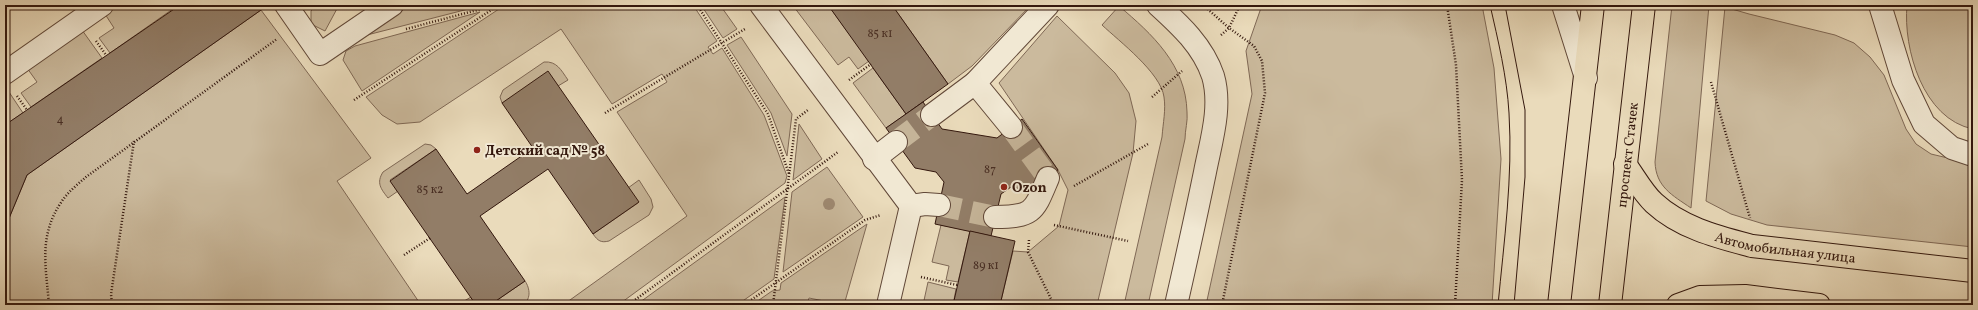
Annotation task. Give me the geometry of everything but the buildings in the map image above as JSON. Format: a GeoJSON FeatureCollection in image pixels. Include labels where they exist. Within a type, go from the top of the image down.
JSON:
{"type":"FeatureCollection","features":[{"type":"Feature","properties":{"kind":"main road"},"geometry":{"type":"LineString","coordinates":[[1559,305],[1586,78],[1593,5]]}},
{"type":"Feature","properties":{"kind":"main road","name":"проспект Стачек"},"geometry":{"type":"LineString","coordinates":[[1610,305],[1644,5]]}},
{"type":"Feature","properties":{"kind":"main road","name":"Автомобильная улица"},"geometry":{"type":"LineString","coordinates":[[1625,164],[1654,203],[1686,224],[1719,237],[1752,246],[1973,271]]}},
{"type":"Feature","properties":{"kind":"main road"},"geometry":{"type":"LineString","coordinates":[[1678,305],[1700,297],[1746,296],[1819,305]]}},
{"type":"Feature","properties":{"kind":"street"},"geometry":{"type":"LineString","coordinates":[[5,73],[102,5]]}},
{"type":"Feature","properties":{"kind":"street"},"geometry":{"type":"LineString","coordinates":[[286,5],[320,54],[392,5]]}},
{"type":"Feature","properties":{"kind":"street"},"geometry":{"type":"LineString","coordinates":[[932,115],[976,84],[1048,5]]}},
{"type":"Feature","properties":{"kind":"street"},"geometry":{"type":"LineString","coordinates":[[1158,5],[1179,24],[1203,53],[1213,77],[1217,101],[1215,122],[1176,305]]}},
{"type":"Feature","properties":{"kind":"street"},"geometry":{"type":"LineString","coordinates":[[1563,5],[1586,78]]}},
{"type":"Feature","properties":{"kind":"street"},"geometry":{"type":"LineString","coordinates":[[1880,5],[1903,80],[1924,124],[1952,148],[1973,154]]}},
{"type":"Feature","properties":{"kind":"street"},"geometry":{"type":"LineString","coordinates":[[764,9],[858,138],[910,206],[888,305]]}},
{"type":"Feature","properties":{"kind":"street"},"geometry":{"type":"LineString","coordinates":[[976,84],[1011,127]]}},
{"type":"Feature","properties":{"kind":"street"},"geometry":{"type":"LineString","coordinates":[[874,159],[896,142]]}},
{"type":"Feature","properties":{"kind":"street"},"geometry":{"type":"LineString","coordinates":[[995,217],[1018,217],[1034,214],[1048,178]]}},
{"type":"Feature","properties":{"kind":"street"},"geometry":{"type":"LineString","coordinates":[[910,206],[924,204],[939,205]]}},
{"type":"Feature","properties":{"kind":"path"},"geometry":{"type":"LineString","coordinates":[[398,31],[498,5]]}},
{"type":"Feature","properties":{"kind":"path"},"geometry":{"type":"LineString","coordinates":[[354,100],[498,5]]}},
{"type":"Feature","properties":{"kind":"path"},"geometry":{"type":"LineString","coordinates":[[697,5],[768,114],[790,175]]}},
{"type":"Feature","properties":{"kind":"path"},"geometry":{"type":"LineString","coordinates":[[1203,5],[1229,28],[1254,46],[1262,61],[1264,93],[1222,305]]}},
{"type":"Feature","properties":{"kind":"path"},"geometry":{"type":"LineString","coordinates":[[1229,28],[1240,5]]}},
{"type":"Feature","properties":{"kind":"path"},"geometry":{"type":"LineString","coordinates":[[1447,5],[1456,65],[1462,180],[1455,305]]}},
{"type":"Feature","properties":{"kind":"path"},"geometry":{"type":"LineString","coordinates":[[605,113],[722,43],[764,9]]}},
{"type":"Feature","properties":{"kind":"path"},"geometry":{"type":"LineString","coordinates":[[49,305],[45,244],[51,221],[62,200],[86,177],[134,141],[298,24]]}},
{"type":"Feature","properties":{"kind":"path"},"geometry":{"type":"LineString","coordinates":[[1152,97],[1203,53]]}},
{"type":"Feature","properties":{"kind":"path"},"geometry":{"type":"LineString","coordinates":[[1711,82],[1752,225]]}},
{"type":"Feature","properties":{"kind":"path"},"geometry":{"type":"LineString","coordinates":[[773,305],[796,120],[827,95]]}},
{"type":"Feature","properties":{"kind":"path"},"geometry":{"type":"LineString","coordinates":[[628,305],[858,138]]}},
{"type":"Feature","properties":{"kind":"path"},"geometry":{"type":"LineString","coordinates":[[112,305],[111,294],[134,141]]}},
{"type":"Feature","properties":{"kind":"path"},"geometry":{"type":"LineString","coordinates":[[1054,305],[1028,252],[1034,214],[1148,144]]}},
{"type":"Feature","properties":{"kind":"path"},"geometry":{"type":"LineString","coordinates":[[744,305],[865,220],[910,206]]}},
{"type":"Feature","properties":{"kind":"path"},"geometry":{"type":"LineString","coordinates":[[1034,214],[1128,240]]}},
{"type":"Feature","properties":{"kind":"path"},"geometry":{"type":"LineString","coordinates":[[404,255],[430,238]]}},
{"type":"Feature","properties":{"kind":"path"},"geometry":{"type":"LineString","coordinates":[[896,272],[957,285]]}},
{"type":"Feature","properties":{"kind":"shaded area"},"geometry":{"type":"Polygon","coordinates":[[[118,5],[177,6],[110,53],[99,38],[114,28],[105,14],[118,5]]]}},
{"type":"Feature","properties":{"kind":"shaded area"},"geometry":{"type":"Polygon","coordinates":[[[316,5],[339,5],[325,31],[311,24],[311,11],[316,5]]]}},
{"type":"Feature","properties":{"kind":"shaded area"},"geometry":{"type":"Polygon","coordinates":[[[410,5],[484,5],[367,35],[410,5]]]}},
{"type":"Feature","properties":{"kind":"shaded area"},"geometry":{"type":"Polygon","coordinates":[[[505,5],[693,5],[717,41],[708,47],[713,54],[722,48],[764,115],[787,176],[785,183],[618,305],[563,305],[687,216],[617,112],[667,82],[662,74],[612,104],[561,29],[420,122],[397,124],[382,115],[366,97],[505,5]]]}},
{"type":"Feature","properties":{"kind":"shaded area"},"geometry":{"type":"Polygon","coordinates":[[[701,5],[720,5],[737,29],[723,38],[701,5]]]}},
{"type":"Feature","properties":{"kind":"shaded area"},"geometry":{"type":"Polygon","coordinates":[[[797,5],[828,5],[869,61],[858,69],[849,57],[838,65],[794,7],[797,5]]]}},
{"type":"Feature","properties":{"kind":"shaded area"},"geometry":{"type":"Polygon","coordinates":[[[892,5],[1031,5],[972,66],[948,84],[892,5]]]}},
{"type":"Feature","properties":{"kind":"shaded area"},"geometry":{"type":"Polygon","coordinates":[[[1262,5],[1482,5],[1494,68],[1501,159],[1492,305],[1206,305],[1252,94],[1246,51],[1262,5]]]}},
{"type":"Feature","properties":{"kind":"shaded area"},"geometry":{"type":"Polygon","coordinates":[[[1672,5],[1709,5],[1691,208],[1666,190],[1658,178],[1655,162],[1672,5]]]}},
{"type":"Feature","properties":{"kind":"shaded area"},"geometry":{"type":"Polygon","coordinates":[[[1907,5],[1973,5],[1973,129],[1956,123],[1941,112],[1929,97],[1920,80],[1913,61],[1909,42],[1907,5]]]}},
{"type":"Feature","properties":{"kind":"shaded area"},"geometry":{"type":"Polygon","coordinates":[[[1119,6],[1155,39],[1174,65],[1181,80],[1187,112],[1185,139],[1148,305],[1124,305],[1162,137],[1165,102],[1161,88],[1148,68],[1102,25],[1119,6]]]}},
{"type":"Feature","properties":{"kind":"shaded area"},"geometry":{"type":"Polygon","coordinates":[[[1725,7],[1835,35],[1854,43],[1870,57],[1884,75],[1906,129],[1916,144],[1931,154],[1973,164],[1973,247],[1767,225],[1731,214],[1706,201],[1725,7]]]}},
{"type":"Feature","properties":{"kind":"shaded area"},"geometry":{"type":"Polygon","coordinates":[[[261,10],[371,158],[337,181],[421,305],[5,305],[5,228],[27,175],[261,10]]]}},
{"type":"Feature","properties":{"kind":"shaded area"},"geometry":{"type":"Polygon","coordinates":[[[480,12],[362,91],[343,60],[346,51],[355,46],[480,12]]]}},
{"type":"Feature","properties":{"kind":"shaded area"},"geometry":{"type":"Polygon","coordinates":[[[1057,16],[1115,73],[1129,93],[1136,121],[1133,153],[1097,305],[1000,305],[1013,251],[1028,252],[1059,226],[1068,190],[1058,170],[999,83],[1057,16]]]}},
{"type":"Feature","properties":{"kind":"shaded area"},"geometry":{"type":"Polygon","coordinates":[[[82,30],[102,58],[31,107],[21,93],[37,82],[27,68],[82,30]]]}},
{"type":"Feature","properties":{"kind":"shaded area"},"geometry":{"type":"Polygon","coordinates":[[[741,37],[792,114],[787,156],[771,113],[727,45],[741,37]]]}},
{"type":"Feature","properties":{"kind":"shaded area"},"geometry":{"type":"Polygon","coordinates":[[[544,62],[555,65],[561,70],[568,80],[558,86],[502,103],[500,97],[503,90],[544,62]]]}},
{"type":"Feature","properties":{"kind":"shaded area"},"geometry":{"type":"Polygon","coordinates":[[[873,68],[906,114],[886,128],[853,83],[873,68]]]}},
{"type":"Feature","properties":{"kind":"shaded area"},"geometry":{"type":"Polygon","coordinates":[[[5,86],[23,113],[5,125],[5,86]]]}},
{"type":"Feature","properties":{"kind":"shaded area"},"geometry":{"type":"Polygon","coordinates":[[[799,124],[822,159],[793,180],[799,124]]]}},
{"type":"Feature","properties":{"kind":"shaded area"},"geometry":{"type":"Polygon","coordinates":[[[425,144],[431,145],[436,149],[390,180],[398,191],[388,198],[380,186],[380,179],[383,172],[425,144]]]}},
{"type":"Feature","properties":{"kind":"shaded area"},"geometry":{"type":"Polygon","coordinates":[[[827,167],[863,217],[783,272],[792,192],[827,167]]]}},
{"type":"Feature","properties":{"kind":"shaded area"},"geometry":{"type":"Polygon","coordinates":[[[639,180],[651,199],[653,207],[649,215],[609,241],[602,242],[598,240],[593,234],[638,203],[628,188],[639,180]]]}},
{"type":"Feature","properties":{"kind":"shaded area"},"geometry":{"type":"Polygon","coordinates":[[[785,197],[774,279],[737,305],[636,305],[785,197]]]}},
{"type":"Feature","properties":{"kind":"shaded area"},"geometry":{"type":"Polygon","coordinates":[[[867,224],[844,305],[809,298],[807,305],[752,305],[772,291],[780,290],[781,283],[867,224]]]}},
{"type":"Feature","properties":{"kind":"shaded area"},"geometry":{"type":"Polygon","coordinates":[[[941,225],[970,231],[958,282],[946,280],[949,266],[932,262],[941,225]]]}},
{"type":"Feature","properties":{"kind":"shaded area"},"geometry":{"type":"Polygon","coordinates":[[[525,281],[529,294],[525,303],[514,306],[490,305],[525,281]]]}},
{"type":"Feature","properties":{"kind":"shaded area"},"geometry":{"type":"Polygon","coordinates":[[[928,282],[956,289],[953,305],[923,305],[928,282]]]}},
{"type":"Feature","properties":{"kind":"shaded area"},"geometry":{"type":"Polygon","coordinates":[[[471,297],[476,305],[459,304],[471,297]]]}},
{"type":"Feature","properties":{"kind":"tunnel"},"geometry":{"type":"LineString","coordinates":[[896,142],[932,115]]}},
{"type":"Feature","properties":{"kind":"tunnel"},"geometry":{"type":"LineString","coordinates":[[1011,127],[1048,178]]}},
{"type":"Feature","properties":{"kind":"tunnel"},"geometry":{"type":"LineString","coordinates":[[939,205],[995,217]]}},
{"type":"Feature","properties":{"kind":"tram line"},"geometry":{"type":"LineString","coordinates":[[1490,5],[1502,59],[1509,113],[1510,137],[1509,185],[1498,305]]}},
{"type":"Feature","properties":{"kind":"tram line"},"geometry":{"type":"LineString","coordinates":[[1505,5],[1525,110],[1525,177],[1514,305]]}},
{"type":"Feature","properties":{"kind":"place","name":"Детский сад № 58"},"geometry":{"type":"Point","coordinates":[477,150]}},
{"type":"Feature","properties":{"kind":"place","name":"Ozon"},"geometry":{"type":"Point","coordinates":[1004,187]}}]}
